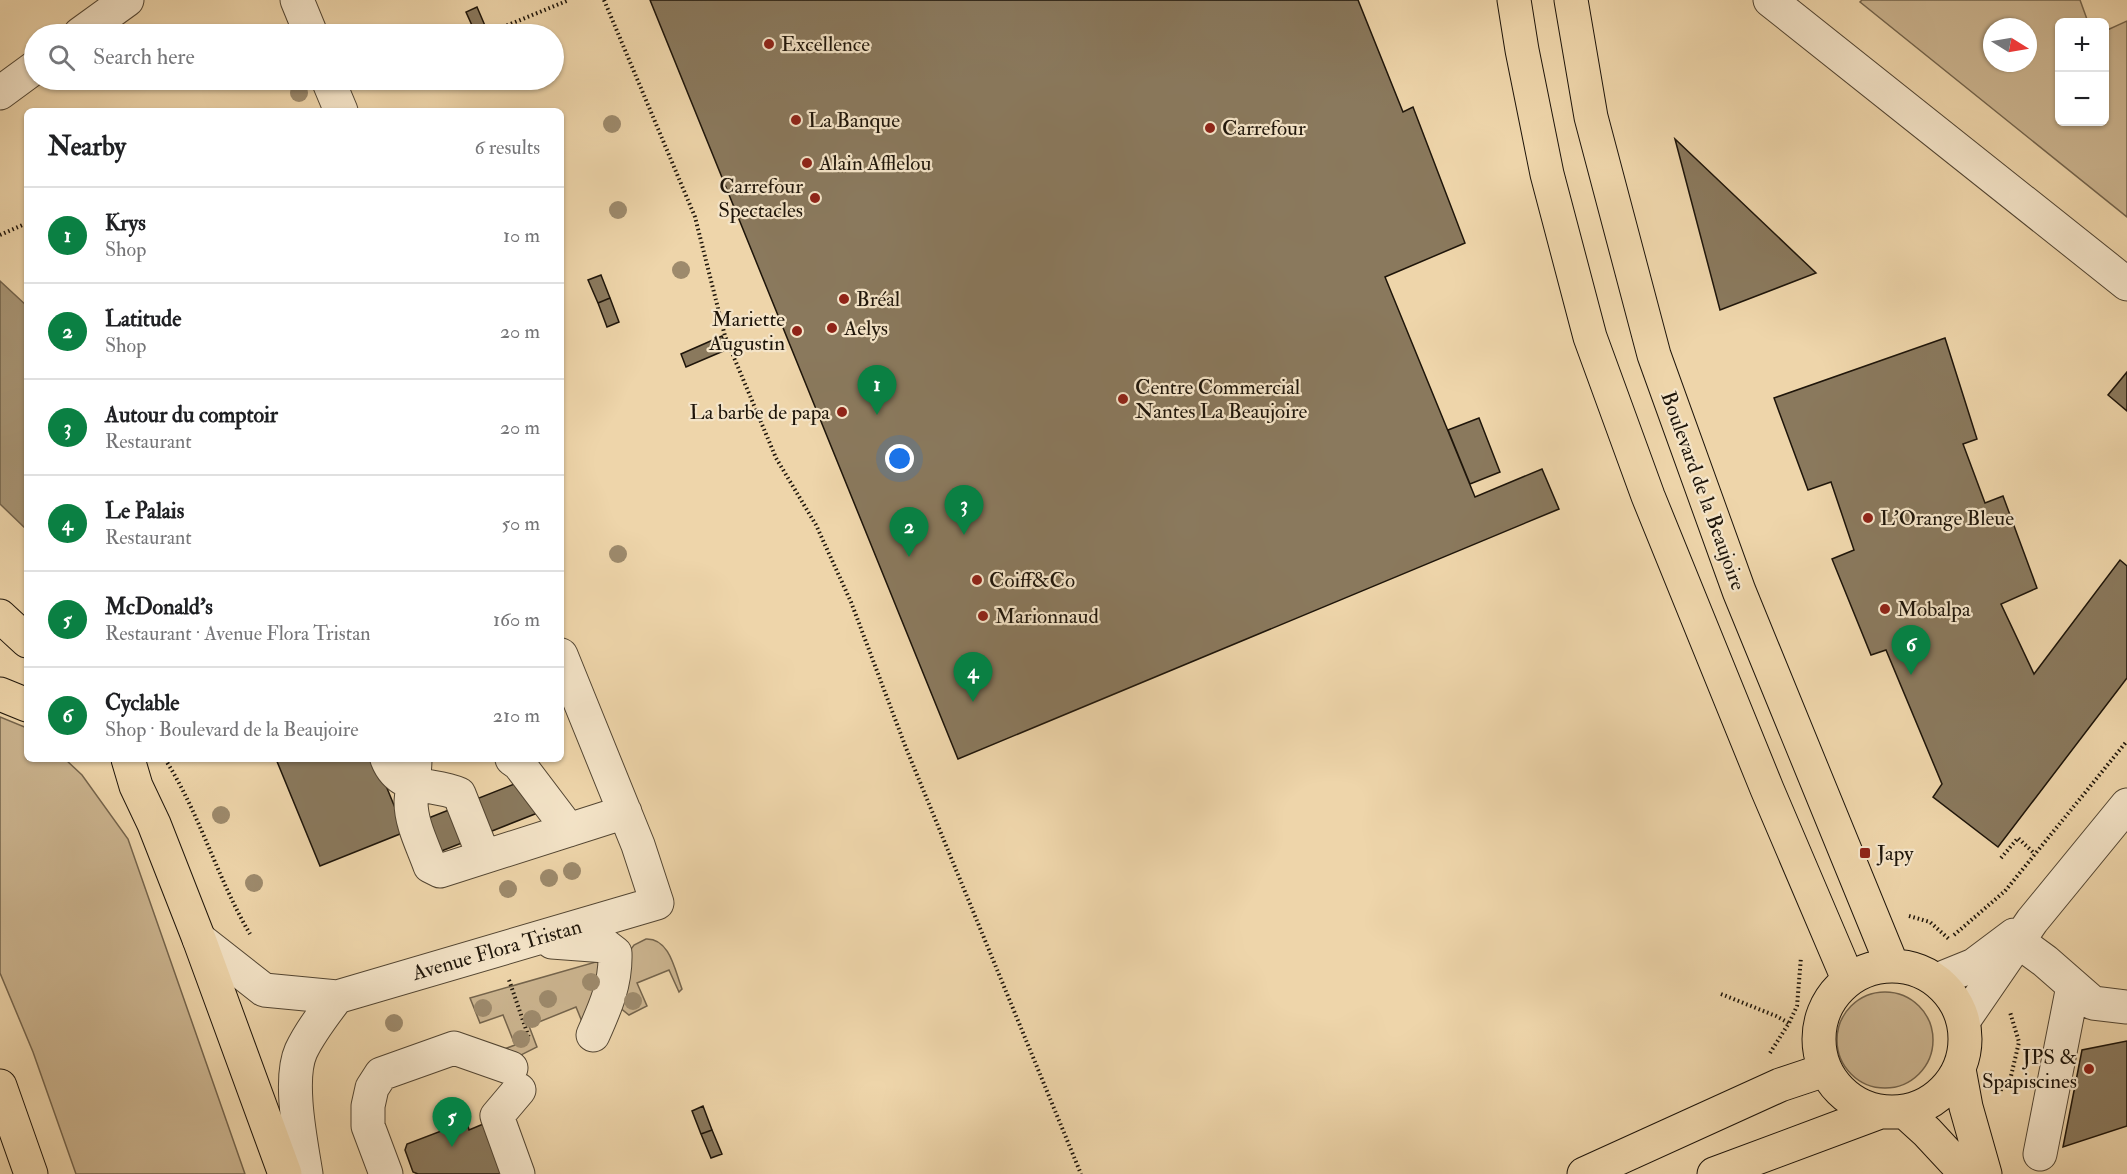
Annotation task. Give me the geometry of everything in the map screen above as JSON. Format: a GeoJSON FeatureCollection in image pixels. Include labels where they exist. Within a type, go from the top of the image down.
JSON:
{"type":"FeatureCollection","features":[{"type":"Feature","properties":{"kind":"main road"},"geometry":{"type":"LineString","coordinates":[[1514,0],[1547,174],[1590,337],[1647,495],[1767,789],[1848,979]]}},
{"type":"Feature","properties":{"kind":"main road","name":"Boulevard de la Beaujoire"},"geometry":{"type":"LineString","coordinates":[[1571,0],[1592,117],[1654,355],[1739,591],[1892,964]]}},
{"type":"Feature","properties":{"kind":"main road"},"geometry":{"type":"LineString","coordinates":[[0,616],[24,638]]}},
{"type":"Feature","properties":{"kind":"main road"},"geometry":{"type":"LineString","coordinates":[[0,694],[24,704]]}},
{"type":"Feature","properties":{"kind":"main road"},"geometry":{"type":"LineString","coordinates":[[110,762],[132,773],[154,824],[199,939],[285,1174]]}},
{"type":"Feature","properties":{"kind":"main road"},"geometry":{"type":"LineString","coordinates":[[1714,1174],[1893,1112],[1927,1104],[1946,1089],[1959,1069],[1966,1045],[1964,1020],[1954,998],[1937,980],[1916,968],[1892,964],[1869,968],[1848,979],[1834,993],[1823,1011],[1818,1030],[1819,1051],[1825,1070],[1839,1090],[1858,1104],[1893,1112],[1927,1132],[1966,1174]]}},
{"type":"Feature","properties":{"kind":"main road"},"geometry":{"type":"LineString","coordinates":[[1959,1069],[1966,1107],[1985,1174]]}},
{"type":"Feature","properties":{"kind":"main road"},"geometry":{"type":"LineString","coordinates":[[1584,1174],[1780,1085],[1825,1070]]}},
{"type":"Feature","properties":{"kind":"main road"},"geometry":{"type":"LineString","coordinates":[[0,1086],[31,1174]]}},
{"type":"Feature","properties":{"kind":"street"},"geometry":{"type":"LineString","coordinates":[[94,24],[127,0]]}},
{"type":"Feature","properties":{"kind":"street"},"geometry":{"type":"LineString","coordinates":[[297,0],[307,24]]}},
{"type":"Feature","properties":{"kind":"street"},"geometry":{"type":"LineString","coordinates":[[1770,0],[2127,284]]}},
{"type":"Feature","properties":{"kind":"street"},"geometry":{"type":"LineString","coordinates":[[0,93],[24,75]]}},
{"type":"Feature","properties":{"kind":"street"},"geometry":{"type":"LineString","coordinates":[[332,90],[340,108]]}},
{"type":"Feature","properties":{"kind":"street"},"geometry":{"type":"LineString","coordinates":[[414,772],[411,803],[413,821],[430,866],[440,871],[625,812],[564,662]]}},
{"type":"Feature","properties":{"kind":"street"},"geometry":{"type":"LineString","coordinates":[[388,762],[400,778],[414,772],[459,794],[483,857]]}},
{"type":"Feature","properties":{"kind":"street"},"geometry":{"type":"LineString","coordinates":[[516,762],[569,830]]}},
{"type":"Feature","properties":{"kind":"street"},"geometry":{"type":"LineString","coordinates":[[1964,1020],[2026,932],[2127,805]]}},
{"type":"Feature","properties":{"kind":"street","name":"Avenue Flora Tristan"},"geometry":{"type":"LineString","coordinates":[[199,939],[264,990],[337,997],[657,903],[625,812]]}},
{"type":"Feature","properties":{"kind":"street"},"geometry":{"type":"LineString","coordinates":[[1937,980],[1974,965],[2026,932]]}},
{"type":"Feature","properties":{"kind":"street"},"geometry":{"type":"LineString","coordinates":[[2026,932],[2073,986],[2093,1003],[2127,1007]]}},
{"type":"Feature","properties":{"kind":"street"},"geometry":{"type":"LineString","coordinates":[[532,940],[606,946],[615,953],[611,993],[593,1035]]}},
{"type":"Feature","properties":{"kind":"street"},"geometry":{"type":"LineString","coordinates":[[2040,1154],[2073,986]]}},
{"type":"Feature","properties":{"kind":"street"},"geometry":{"type":"LineString","coordinates":[[306,1174],[294,1092],[300,1053],[337,997]]}},
{"type":"Feature","properties":{"kind":"street"},"geometry":{"type":"LineString","coordinates":[[386,1174],[368,1126],[368,1106],[372,1088],[381,1074],[454,1048],[521,1068],[497,1116],[518,1174]]}},
{"type":"Feature","properties":{"kind":"path"},"geometry":{"type":"LineString","coordinates":[[510,24],[568,0]]}},
{"type":"Feature","properties":{"kind":"path"},"geometry":{"type":"LineString","coordinates":[[604,0],[695,217],[725,336],[777,458],[816,525],[851,602],[906,748],[1081,1174]]}},
{"type":"Feature","properties":{"kind":"path"},"geometry":{"type":"LineString","coordinates":[[0,234],[24,225]]}},
{"type":"Feature","properties":{"kind":"path"},"geometry":{"type":"LineString","coordinates":[[1949,939],[2005,891],[2127,741]]}},
{"type":"Feature","properties":{"kind":"path"},"geometry":{"type":"LineString","coordinates":[[167,762],[179,780],[233,904],[251,935]]}},
{"type":"Feature","properties":{"kind":"path"},"geometry":{"type":"LineString","coordinates":[[2001,858],[2018,838],[2035,854]]}},
{"type":"Feature","properties":{"kind":"path"},"geometry":{"type":"LineString","coordinates":[[1769,1053],[1789,1023],[1797,1006],[1802,952]]}},
{"type":"Feature","properties":{"kind":"path"},"geometry":{"type":"LineString","coordinates":[[509,980],[521,1068]]}},
{"type":"Feature","properties":{"kind":"path"},"geometry":{"type":"LineString","coordinates":[[1721,994],[1789,1023]]}},
{"type":"Feature","properties":{"kind":"shaded area"},"geometry":{"type":"Polygon","coordinates":[[[1862,0],[2080,0],[2087,18],[2055,18],[2055,126],[2109,126],[2109,29],[2127,21],[2127,217],[1860,2],[1862,0]]]}},
{"type":"Feature","properties":{"kind":"shaded area"},"geometry":{"type":"Polygon","coordinates":[[[0,281],[24,303],[24,527],[0,504],[0,281]]]}},
{"type":"Feature","properties":{"kind":"shaded area"},"geometry":{"type":"Polygon","coordinates":[[[0,717],[24,727],[24,762],[68,762],[82,775],[128,839],[245,1174],[76,1174],[33,1052],[0,973],[0,717]]]}},
{"type":"Feature","properties":{"kind":"shaded area"},"geometry":{"type":"Polygon","coordinates":[[[646,939],[654,940],[666,950],[682,989],[679,992],[669,970],[637,983],[647,1006],[629,1015],[619,1007],[628,953],[634,945],[646,939]]]}},
{"type":"Feature","properties":{"kind":"shaded area"},"geometry":{"type":"Polygon","coordinates":[[[599,961],[602,965],[585,1029],[576,1007],[529,1026],[537,1047],[507,1062],[491,1054],[515,1045],[503,1015],[480,1023],[470,998],[599,961]]]}},
{"type":"Feature","properties":{"kind":"shaded area"},"geometry":{"type":"Polygon","coordinates":[[[1885,992],[1903,996],[1919,1006],[1929,1022],[1933,1040],[1929,1058],[1919,1074],[1903,1084],[1885,1088],[1867,1084],[1851,1074],[1841,1058],[1837,1040],[1841,1022],[1851,1006],[1867,996],[1885,992]]]}},
{"type":"Feature","properties":{"kind":"building","name":"Centre Commercial Nantes La Beaujoire"},"geometry":{"type":"Polygon","coordinates":[[[650,0],[1358,0],[1403,112],[1413,107],[1465,243],[1385,277],[1475,497],[1542,469],[1559,509],[958,759],[650,0]]]}},
{"type":"Feature","properties":{"kind":"building"},"geometry":{"type":"Polygon","coordinates":[[[477,7],[484,24],[471,24],[466,12],[477,7]]]}},
{"type":"Feature","properties":{"kind":"building"},"geometry":{"type":"Polygon","coordinates":[[[1675,139],[1816,273],[1720,310],[1675,139]]]}},
{"type":"Feature","properties":{"kind":"building"},"geometry":{"type":"Polygon","coordinates":[[[601,275],[610,298],[598,303],[588,280],[601,275]]]}},
{"type":"Feature","properties":{"kind":"building"},"geometry":{"type":"Polygon","coordinates":[[[610,298],[619,322],[607,327],[598,303],[610,298]]]}},
{"type":"Feature","properties":{"kind":"building"},"geometry":{"type":"Polygon","coordinates":[[[722,336],[728,349],[686,367],[681,354],[722,336]]]}},
{"type":"Feature","properties":{"kind":"building"},"geometry":{"type":"Polygon","coordinates":[[[1945,338],[1977,439],[1963,444],[1985,503],[2003,496],[2037,588],[2001,604],[2034,674],[2120,560],[2127,566],[2127,678],[1998,847],[1933,797],[1942,784],[1886,650],[1871,655],[1832,559],[1854,550],[1831,482],[1808,490],[1774,398],[1945,338]]]}},
{"type":"Feature","properties":{"kind":"building"},"geometry":{"type":"Polygon","coordinates":[[[2127,372],[2127,411],[2108,395],[2127,372]]]}},
{"type":"Feature","properties":{"kind":"building"},"geometry":{"type":"Polygon","coordinates":[[[1479,418],[1500,472],[1470,484],[1448,430],[1479,418]]]}},
{"type":"Feature","properties":{"kind":"building"},"geometry":{"type":"Polygon","coordinates":[[[277,762],[376,762],[405,832],[320,866],[277,762]]]}},
{"type":"Feature","properties":{"kind":"building"},"geometry":{"type":"Polygon","coordinates":[[[527,779],[540,812],[434,854],[421,821],[527,779]]]}},
{"type":"Feature","properties":{"kind":"building"},"geometry":{"type":"Polygon","coordinates":[[[2127,1041],[2127,1126],[2063,1147],[2082,1050],[2127,1041]]]}},
{"type":"Feature","properties":{"kind":"building"},"geometry":{"type":"Polygon","coordinates":[[[703,1106],[712,1130],[701,1134],[692,1111],[703,1106]]]}},
{"type":"Feature","properties":{"kind":"building"},"geometry":{"type":"Polygon","coordinates":[[[488,1122],[507,1174],[418,1174],[413,1172],[405,1150],[407,1144],[462,1123],[468,1126],[469,1130],[488,1122]]]}},
{"type":"Feature","properties":{"kind":"building"},"geometry":{"type":"Polygon","coordinates":[[[712,1130],[722,1154],[711,1158],[701,1134],[712,1130]]]}},
{"type":"Feature","properties":{"kind":"place","name":"Excellence"},"geometry":{"type":"Point","coordinates":[769,44]}},
{"type":"Feature","properties":{"kind":"place","name":"La Banque"},"geometry":{"type":"Point","coordinates":[796,120]}},
{"type":"Feature","properties":{"kind":"place","name":"Carrefour"},"geometry":{"type":"Point","coordinates":[1210,128]}},
{"type":"Feature","properties":{"kind":"place","name":"Alain Afflelou"},"geometry":{"type":"Point","coordinates":[807,163]}},
{"type":"Feature","properties":{"kind":"place","name":"Carrefour Spectacles"},"geometry":{"type":"Point","coordinates":[815,198]}},
{"type":"Feature","properties":{"kind":"place","name":"Bréal"},"geometry":{"type":"Point","coordinates":[844,299]}},
{"type":"Feature","properties":{"kind":"place","name":"Aelys"},"geometry":{"type":"Point","coordinates":[832,328]}},
{"type":"Feature","properties":{"kind":"place","name":"Mariette Augustin"},"geometry":{"type":"Point","coordinates":[797,331]}},
{"type":"Feature","properties":{"kind":"place","name":"Centre Commercial Nantes La Beaujoire"},"geometry":{"type":"Point","coordinates":[1123,399]}},
{"type":"Feature","properties":{"kind":"place","name":"La barbe de papa"},"geometry":{"type":"Point","coordinates":[842,412]}},
{"type":"Feature","properties":{"kind":"place","name":"Krys"},"geometry":{"type":"Point","coordinates":[877,415]}},
{"type":"Feature","properties":{"kind":"place","name":"L'Orange Bleue"},"geometry":{"type":"Point","coordinates":[1868,518]}},
{"type":"Feature","properties":{"kind":"place","name":"Autour du comptoir"},"geometry":{"type":"Point","coordinates":[964,535]}},
{"type":"Feature","properties":{"kind":"place","name":"Latitude"},"geometry":{"type":"Point","coordinates":[909,557]}},
{"type":"Feature","properties":{"kind":"place","name":"Coiff&Co"},"geometry":{"type":"Point","coordinates":[977,580]}},
{"type":"Feature","properties":{"kind":"place","name":"Mobalpa"},"geometry":{"type":"Point","coordinates":[1885,609]}},
{"type":"Feature","properties":{"kind":"place","name":"Marionnaud"},"geometry":{"type":"Point","coordinates":[983,616]}},
{"type":"Feature","properties":{"kind":"place","name":"Cyclable"},"geometry":{"type":"Point","coordinates":[1911,675]}},
{"type":"Feature","properties":{"kind":"place","name":"Le Palais"},"geometry":{"type":"Point","coordinates":[973,702]}},
{"type":"Feature","properties":{"kind":"place","name":"Japy"},"geometry":{"type":"Point","coordinates":[1865,853]}},
{"type":"Feature","properties":{"kind":"place","name":"JPS & Spapiscines"},"geometry":{"type":"Point","coordinates":[2089,1069]}},
{"type":"Feature","properties":{"kind":"place","name":"McDonald's"},"geometry":{"type":"Point","coordinates":[452,1147]}}]}
